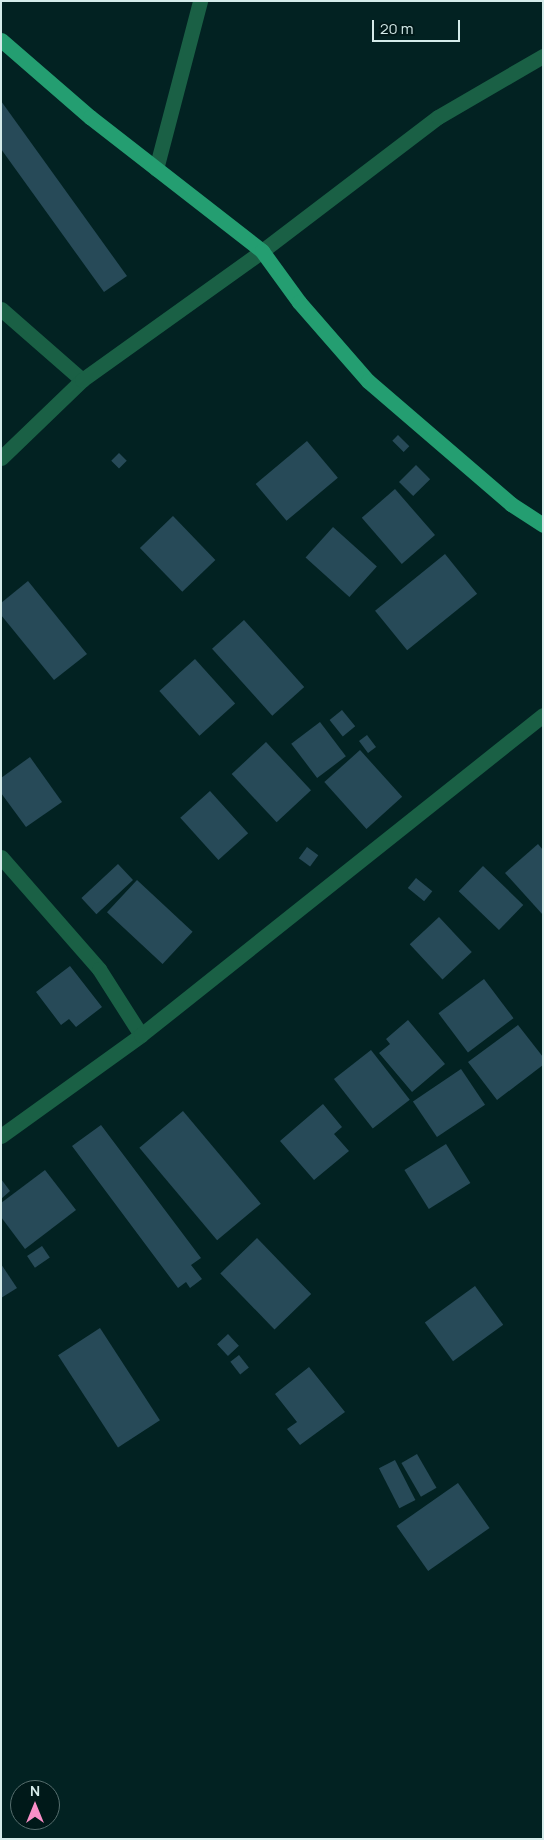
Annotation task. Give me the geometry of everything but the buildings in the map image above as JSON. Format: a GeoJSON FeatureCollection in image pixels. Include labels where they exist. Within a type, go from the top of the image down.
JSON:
{"type":"FeatureCollection","features":[{"type":"Feature","properties":{"kind":"main road"},"geometry":{"type":"LineString","coordinates":[[1,40],[156,169],[262,251],[299,302],[368,382],[511,504],[543,525]]}},
{"type":"Feature","properties":{"kind":"street"},"geometry":{"type":"LineString","coordinates":[[156,169],[200,1]]}},
{"type":"Feature","properties":{"kind":"street"},"geometry":{"type":"LineString","coordinates":[[1,458],[82,380],[262,251],[438,117],[543,56]]}},
{"type":"Feature","properties":{"kind":"street"},"geometry":{"type":"LineString","coordinates":[[1,309],[82,380]]}},
{"type":"Feature","properties":{"kind":"street"},"geometry":{"type":"LineString","coordinates":[[1,1136],[140,1036],[543,715]]}},
{"type":"Feature","properties":{"kind":"street"},"geometry":{"type":"LineString","coordinates":[[1,857],[99,969],[140,1036]]}}]}
